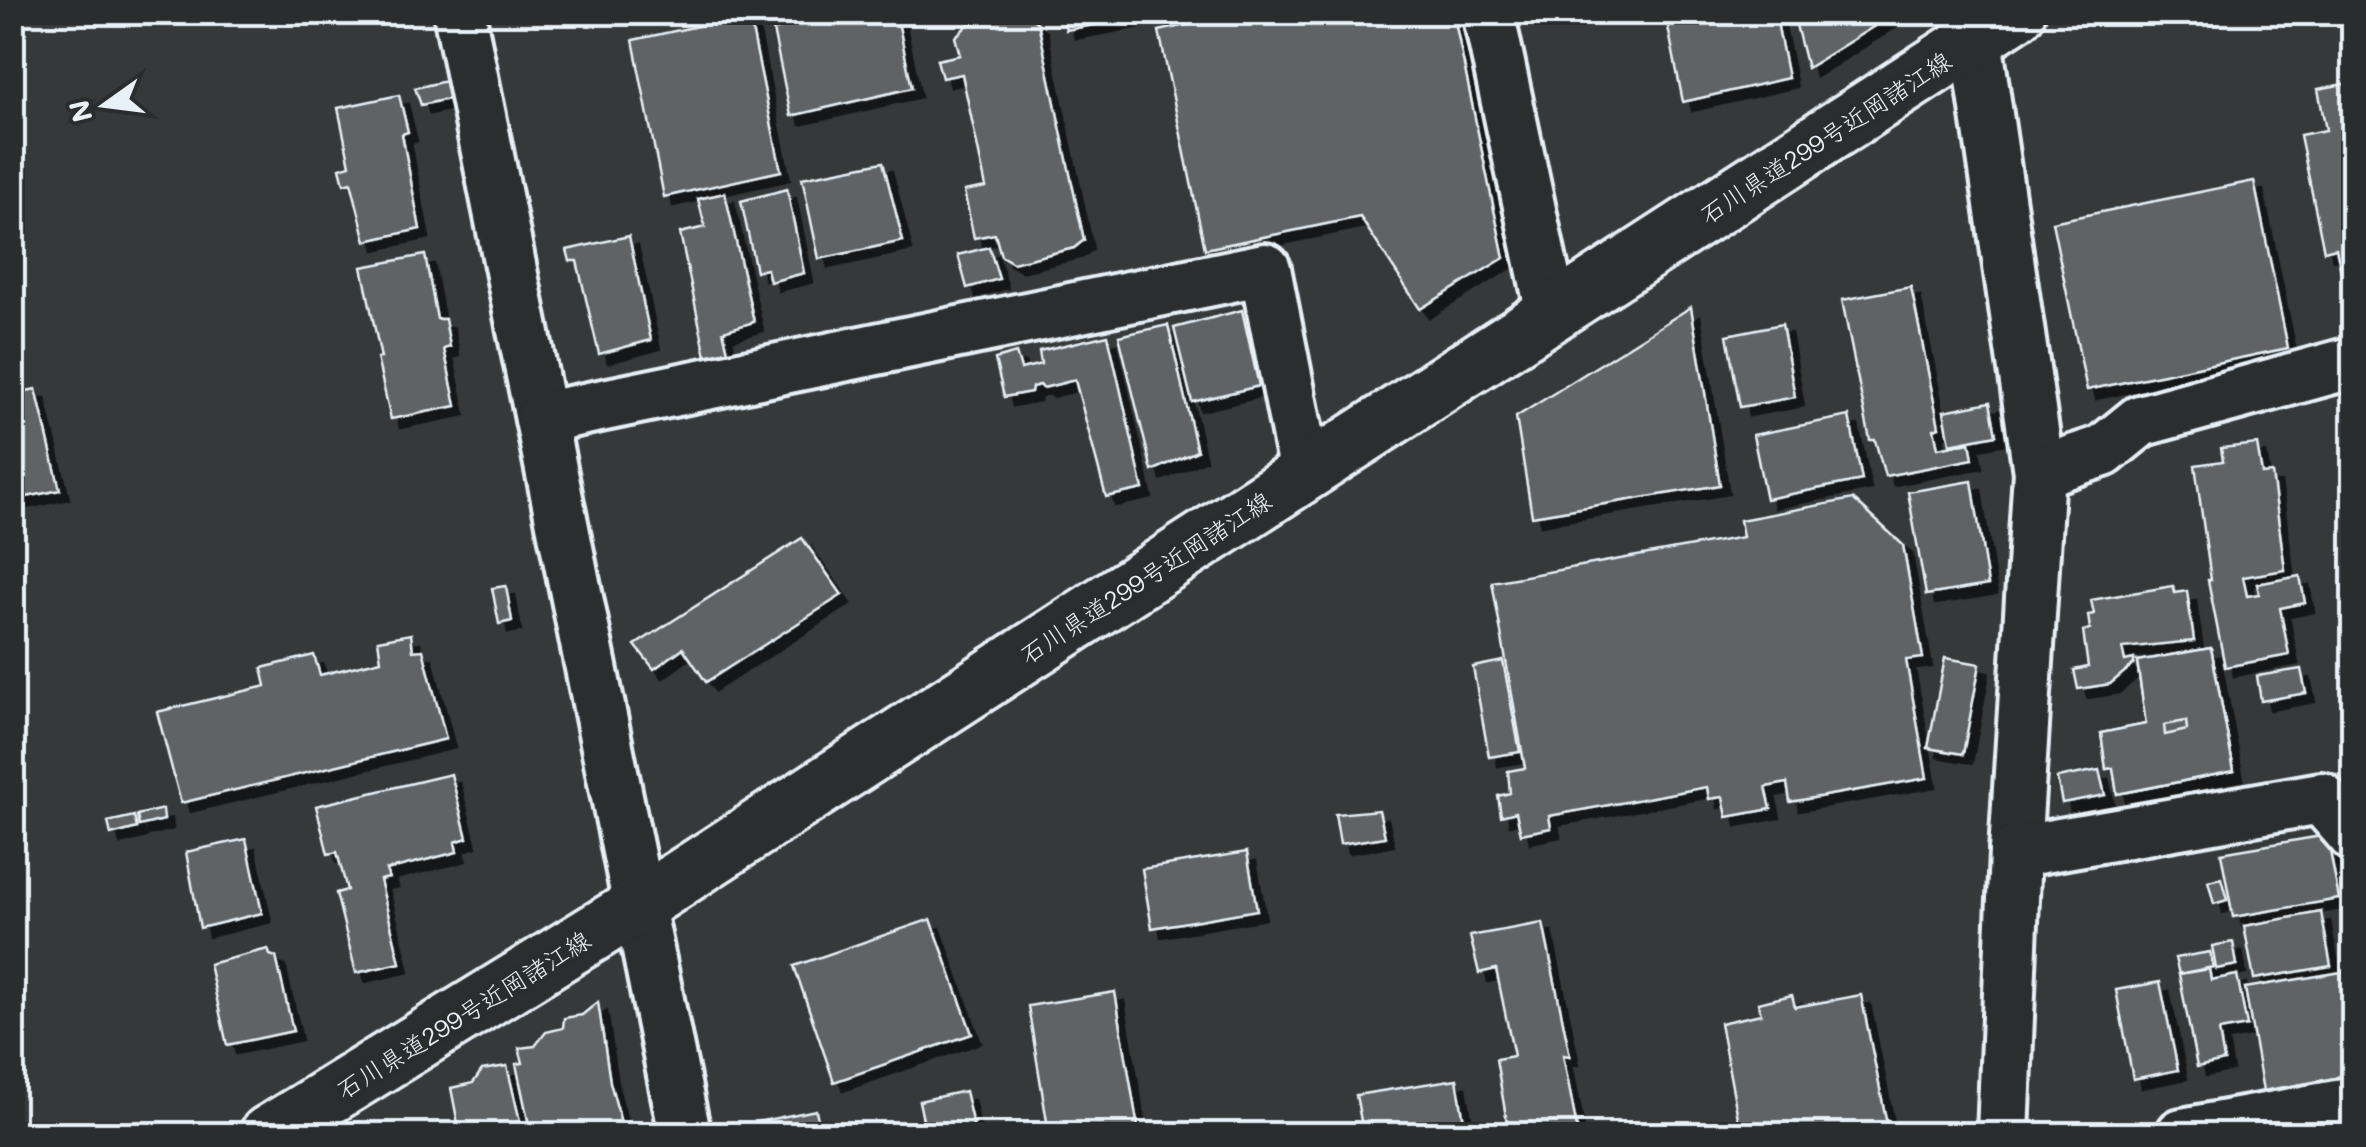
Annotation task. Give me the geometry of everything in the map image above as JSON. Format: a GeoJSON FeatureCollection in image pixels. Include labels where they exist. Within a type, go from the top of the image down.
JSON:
{"type":"FeatureCollection","features":[{"type":"Feature","properties":{"kind":"main road","name":"石川県道299号近岡諸江線"},"geometry":{"type":"LineString","coordinates":[[268,1134],[639,905],[1996,26]]}},
{"type":"Feature","properties":{"kind":"street"},"geometry":{"type":"LineString","coordinates":[[460,12],[684,1134]]}},
{"type":"Feature","properties":{"kind":"street"},"geometry":{"type":"LineString","coordinates":[[1488,12],[1552,314]]}},
{"type":"Feature","properties":{"kind":"street"},"geometry":{"type":"LineString","coordinates":[[1996,26],[2039,472],[2015,852],[2003,1134]]}},
{"type":"Feature","properties":{"kind":"street"},"geometry":{"type":"LineString","coordinates":[[541,418],[1264,269],[1305,473]]}},
{"type":"Feature","properties":{"kind":"street"},"geometry":{"type":"LineString","coordinates":[[2039,472],[2103,451],[2140,421],[2354,362]]}},
{"type":"Feature","properties":{"kind":"street"},"geometry":{"type":"LineString","coordinates":[[2015,852],[2321,798],[2354,836]]}},
{"type":"Feature","properties":{"kind":"street"},"geometry":{"type":"LineString","coordinates":[[2182,1134],[2354,1100]]}},
{"type":"Feature","properties":{"kind":"building"},"geometry":{"type":"Polygon","coordinates":[[[850,12],[896,12],[912,88],[791,116],[773,30],[850,12]]]}},
{"type":"Feature","properties":{"kind":"building"},"geometry":{"type":"Polygon","coordinates":[[[1062,12],[1129,12],[1131,18],[1066,30],[1062,12]]]}},
{"type":"Feature","properties":{"kind":"building"},"geometry":{"type":"Polygon","coordinates":[[[1243,12],[1453,12],[1504,258],[1420,309],[1360,217],[1205,249],[1159,31],[1243,12]]]}},
{"type":"Feature","properties":{"kind":"building"},"geometry":{"type":"Polygon","coordinates":[[[1665,12],[1775,12],[1788,78],[1683,102],[1665,12]]]}},
{"type":"Feature","properties":{"kind":"building"},"geometry":{"type":"Polygon","coordinates":[[[1836,12],[1888,12],[1889,17],[1807,68],[1795,21],[1836,12]]]}},
{"type":"Feature","properties":{"kind":"building"},"geometry":{"type":"Polygon","coordinates":[[[1023,13],[1038,23],[1084,240],[1074,248],[1013,263],[1001,256],[995,234],[974,238],[964,191],[986,187],[962,74],[942,78],[937,60],[960,55],[955,37],[970,23],[1023,13]]]}},
{"type":"Feature","properties":{"kind":"building"},"geometry":{"type":"Polygon","coordinates":[[[749,15],[781,171],[664,197],[633,40],[749,15]]]}},
{"type":"Feature","properties":{"kind":"building"},"geometry":{"type":"Polygon","coordinates":[[[446,81],[452,98],[421,105],[415,88],[446,81]]]}},
{"type":"Feature","properties":{"kind":"building"},"geometry":{"type":"Polygon","coordinates":[[[2354,82],[2354,300],[2347,301],[2336,248],[2324,251],[2300,135],[2326,130],[2318,89],[2354,82]]]}},
{"type":"Feature","properties":{"kind":"building"},"geometry":{"type":"Polygon","coordinates":[[[399,95],[408,132],[402,134],[420,229],[366,241],[351,182],[344,184],[340,168],[350,165],[338,108],[399,95]]]}},
{"type":"Feature","properties":{"kind":"building"},"geometry":{"type":"Polygon","coordinates":[[[883,162],[903,241],[819,259],[802,178],[883,162]]]}},
{"type":"Feature","properties":{"kind":"building"},"geometry":{"type":"Polygon","coordinates":[[[2254,181],[2288,348],[2087,390],[2052,222],[2254,181]]]}},
{"type":"Feature","properties":{"kind":"building"},"geometry":{"type":"Polygon","coordinates":[[[787,189],[804,273],[770,282],[767,269],[756,271],[741,201],[787,189]]]}},
{"type":"Feature","properties":{"kind":"building"},"geometry":{"type":"Polygon","coordinates":[[[725,193],[754,322],[723,331],[728,351],[706,356],[680,233],[705,227],[698,199],[725,193]]]}},
{"type":"Feature","properties":{"kind":"building"},"geometry":{"type":"Polygon","coordinates":[[[629,236],[651,340],[599,354],[577,261],[570,261],[567,250],[629,236]]]}},
{"type":"Feature","properties":{"kind":"building"},"geometry":{"type":"Polygon","coordinates":[[[989,247],[999,279],[967,288],[958,255],[989,247]]]}},
{"type":"Feature","properties":{"kind":"building"},"geometry":{"type":"Polygon","coordinates":[[[425,255],[437,319],[445,319],[450,347],[444,349],[456,406],[391,419],[362,267],[425,255]]]}},
{"type":"Feature","properties":{"kind":"building"},"geometry":{"type":"Polygon","coordinates":[[[1911,287],[1939,427],[1934,429],[1938,448],[1970,442],[1973,459],[1885,476],[1875,440],[1870,440],[1842,300],[1911,287]]]}},
{"type":"Feature","properties":{"kind":"building"},"geometry":{"type":"Polygon","coordinates":[[[1691,307],[1720,485],[1532,516],[1516,417],[1691,307]]]}},
{"type":"Feature","properties":{"kind":"building"},"geometry":{"type":"Polygon","coordinates":[[[1242,310],[1259,386],[1192,402],[1174,328],[1242,310]]]}},
{"type":"Feature","properties":{"kind":"building"},"geometry":{"type":"Polygon","coordinates":[[[1782,324],[1795,397],[1740,407],[1727,335],[1782,324]]]}},
{"type":"Feature","properties":{"kind":"building"},"geometry":{"type":"Polygon","coordinates":[[[1168,325],[1197,451],[1152,471],[1119,336],[1168,325]]]}},
{"type":"Feature","properties":{"kind":"building"},"geometry":{"type":"Polygon","coordinates":[[[1108,335],[1143,489],[1106,497],[1075,380],[1043,388],[1040,385],[1032,387],[1031,392],[1004,397],[995,359],[1016,353],[1021,369],[1041,364],[1039,351],[1108,335]]]}},
{"type":"Feature","properties":{"kind":"building"},"geometry":{"type":"Polygon","coordinates":[[[36,389],[60,490],[12,500],[12,394],[36,389]]]}},
{"type":"Feature","properties":{"kind":"building"},"geometry":{"type":"Polygon","coordinates":[[[1990,402],[1996,435],[1950,444],[1944,411],[1990,402]]]}},
{"type":"Feature","properties":{"kind":"building"},"geometry":{"type":"Polygon","coordinates":[[[1849,416],[1862,480],[1766,499],[1753,435],[1849,416]]]}},
{"type":"Feature","properties":{"kind":"building"},"geometry":{"type":"Polygon","coordinates":[[[2257,444],[2262,474],[2272,473],[2285,570],[2243,577],[2247,596],[2259,594],[2257,584],[2300,576],[2305,603],[2280,608],[2289,655],[2225,667],[2208,580],[2195,465],[2223,461],[2221,448],[2257,444]]]}},
{"type":"Feature","properties":{"kind":"building"},"geometry":{"type":"Polygon","coordinates":[[[1972,481],[1988,585],[1926,595],[1908,492],[1972,481]]]}},
{"type":"Feature","properties":{"kind":"building"},"geometry":{"type":"Polygon","coordinates":[[[1853,499],[1903,545],[1923,658],[1906,660],[1927,778],[1790,802],[1787,783],[1766,787],[1771,809],[1727,817],[1723,797],[1709,799],[1707,787],[1549,816],[1551,828],[1521,834],[1516,812],[1501,816],[1498,796],[1510,793],[1508,771],[1525,768],[1492,582],[1743,537],[1740,520],[1853,499]]]}},
{"type":"Feature","properties":{"kind":"building"},"geometry":{"type":"Polygon","coordinates":[[[802,538],[842,595],[706,682],[683,648],[654,669],[635,645],[802,538]]]}},
{"type":"Feature","properties":{"kind":"building"},"geometry":{"type":"Polygon","coordinates":[[[506,586],[512,621],[499,624],[492,588],[506,586]]]}},
{"type":"Feature","properties":{"kind":"building"},"geometry":{"type":"Polygon","coordinates":[[[2173,586],[2175,593],[2187,591],[2194,641],[2122,648],[2125,661],[2134,659],[2134,664],[2110,684],[2078,689],[2074,670],[2088,667],[2083,631],[2090,629],[2088,615],[2094,614],[2091,600],[2173,586]]]}},
{"type":"Feature","properties":{"kind":"building"},"geometry":{"type":"Polygon","coordinates":[[[411,634],[413,651],[423,650],[446,739],[181,803],[157,712],[266,686],[262,668],[314,655],[320,675],[381,660],[378,640],[411,634]]]}},
{"type":"Feature","properties":{"kind":"building"},"geometry":{"type":"Polygon","coordinates":[[[2211,648],[2234,771],[2117,794],[2113,768],[2106,769],[2101,733],[2146,724],[2137,661],[2211,648]],[[2186,721],[2164,725],[2165,735],[2187,730],[2186,721]]]}},
{"type":"Feature","properties":{"kind":"building"},"geometry":{"type":"Polygon","coordinates":[[[2211,648],[2234,771],[2117,794],[2113,768],[2106,769],[2101,733],[2146,724],[2137,661],[2211,648]]]}},
{"type":"Feature","properties":{"kind":"building"},"geometry":{"type":"Polygon","coordinates":[[[1945,658],[1980,664],[1963,754],[1928,748],[1945,658]]]}},
{"type":"Feature","properties":{"kind":"building"},"geometry":{"type":"Polygon","coordinates":[[[1503,661],[1520,752],[1489,757],[1473,667],[1503,661]]]}},
{"type":"Feature","properties":{"kind":"building"},"geometry":{"type":"Polygon","coordinates":[[[2301,669],[2306,693],[2261,701],[2257,676],[2301,669]]]}},
{"type":"Feature","properties":{"kind":"building"},"geometry":{"type":"Polygon","coordinates":[[[2186,721],[2187,730],[2165,735],[2164,725],[2186,721]]]}},
{"type":"Feature","properties":{"kind":"building"},"geometry":{"type":"Polygon","coordinates":[[[2099,770],[2105,795],[2062,803],[2057,778],[2099,770]]]}},
{"type":"Feature","properties":{"kind":"building"},"geometry":{"type":"Polygon","coordinates":[[[451,774],[467,838],[455,842],[457,852],[386,870],[389,878],[380,880],[400,963],[356,973],[336,893],[347,890],[337,852],[328,854],[316,806],[451,774]]]}},
{"type":"Feature","properties":{"kind":"building"},"geometry":{"type":"Polygon","coordinates":[[[163,809],[164,820],[139,826],[137,815],[163,809]]]}},
{"type":"Feature","properties":{"kind":"building"},"geometry":{"type":"Polygon","coordinates":[[[1379,810],[1385,837],[1340,844],[1335,814],[1379,810]]]}},
{"type":"Feature","properties":{"kind":"building"},"geometry":{"type":"Polygon","coordinates":[[[134,816],[137,828],[111,835],[108,822],[134,816]]]}},
{"type":"Feature","properties":{"kind":"building"},"geometry":{"type":"Polygon","coordinates":[[[2327,835],[2339,899],[2233,917],[2221,853],[2327,835]]]}},
{"type":"Feature","properties":{"kind":"building"},"geometry":{"type":"Polygon","coordinates":[[[246,839],[262,913],[200,928],[186,852],[246,839]]]}},
{"type":"Feature","properties":{"kind":"building"},"geometry":{"type":"Polygon","coordinates":[[[1247,852],[1257,910],[1152,928],[1142,869],[1247,852]]]}},
{"type":"Feature","properties":{"kind":"building"},"geometry":{"type":"Polygon","coordinates":[[[2221,878],[2227,900],[2214,904],[2208,881],[2221,878]]]}},
{"type":"Feature","properties":{"kind":"building"},"geometry":{"type":"Polygon","coordinates":[[[2321,912],[2331,966],[2254,979],[2244,926],[2321,912]]]}},
{"type":"Feature","properties":{"kind":"building"},"geometry":{"type":"Polygon","coordinates":[[[931,919],[972,1034],[834,1082],[794,966],[931,919]]]}},
{"type":"Feature","properties":{"kind":"building"},"geometry":{"type":"Polygon","coordinates":[[[1543,923],[1570,1056],[1563,1055],[1578,1134],[1509,1134],[1496,1059],[1514,1056],[1496,969],[1479,973],[1470,936],[1543,923]]]}},
{"type":"Feature","properties":{"kind":"building"},"geometry":{"type":"Polygon","coordinates":[[[2233,942],[2237,965],[2216,969],[2212,946],[2233,942]]]}},
{"type":"Feature","properties":{"kind":"building"},"geometry":{"type":"Polygon","coordinates":[[[268,949],[276,957],[293,1031],[227,1045],[209,964],[268,949]]]}},
{"type":"Feature","properties":{"kind":"building"},"geometry":{"type":"Polygon","coordinates":[[[2210,952],[2213,967],[2179,974],[2175,958],[2210,952]]]}},
{"type":"Feature","properties":{"kind":"building"},"geometry":{"type":"Polygon","coordinates":[[[2209,969],[2211,980],[2237,975],[2247,1026],[2219,1031],[2224,1061],[2197,1067],[2179,974],[2209,969]]]}},
{"type":"Feature","properties":{"kind":"building"},"geometry":{"type":"Polygon","coordinates":[[[2354,970],[2354,1032],[2350,1033],[2354,1075],[2263,1091],[2245,988],[2354,970]]]}},
{"type":"Feature","properties":{"kind":"building"},"geometry":{"type":"Polygon","coordinates":[[[2160,982],[2178,1070],[2133,1079],[2116,990],[2160,982]]]}},
{"type":"Feature","properties":{"kind":"building"},"geometry":{"type":"Polygon","coordinates":[[[1115,992],[1139,1134],[1049,1134],[1028,1006],[1115,992]]]}},
{"type":"Feature","properties":{"kind":"building"},"geometry":{"type":"Polygon","coordinates":[[[1792,995],[1795,1007],[1861,995],[1889,1134],[1741,1134],[1720,1023],[1761,1014],[1758,1003],[1792,995]]]}},
{"type":"Feature","properties":{"kind":"building"},"geometry":{"type":"Polygon","coordinates":[[[598,1002],[610,1082],[624,1134],[531,1134],[516,1064],[523,1063],[519,1048],[535,1046],[546,1032],[563,1028],[564,1018],[582,1015],[598,1002]]]}},
{"type":"Feature","properties":{"kind":"building"},"geometry":{"type":"Polygon","coordinates":[[[507,1066],[523,1134],[460,1134],[451,1088],[473,1083],[482,1070],[507,1066]]]}},
{"type":"Feature","properties":{"kind":"building"},"geometry":{"type":"Polygon","coordinates":[[[1457,1079],[1466,1134],[1332,1134],[1331,1131],[1362,1126],[1356,1095],[1457,1079]]]}},
{"type":"Feature","properties":{"kind":"building"},"geometry":{"type":"Polygon","coordinates":[[[965,1091],[975,1134],[926,1134],[919,1101],[965,1091]]]}},
{"type":"Feature","properties":{"kind":"building"},"geometry":{"type":"Polygon","coordinates":[[[816,1110],[821,1134],[744,1134],[742,1125],[816,1110]]]}},
{"type":"Feature","properties":{"kind":"building"},"geometry":{"type":"Polygon","coordinates":[[[1726,1122],[1729,1134],[1669,1133],[1726,1122]]]}}]}
